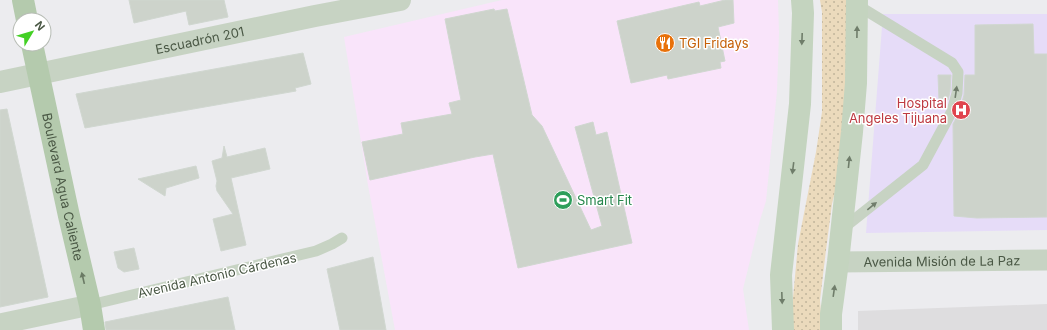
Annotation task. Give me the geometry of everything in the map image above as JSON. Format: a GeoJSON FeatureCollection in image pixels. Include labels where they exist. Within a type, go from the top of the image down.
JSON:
{"type":"FeatureCollection","features":[{"type":"Feature","properties":{"kind":"main road"},"geometry":{"type":"LineString","coordinates":[[23,0],[25,12]]}},
{"type":"Feature","properties":{"kind":"main road"},"geometry":{"type":"LineString","coordinates":[[783,330],[781,275],[800,104],[803,13],[802,0]]}},
{"type":"Feature","properties":{"kind":"main road"},"geometry":{"type":"LineString","coordinates":[[831,330],[831,314],[838,262],[856,83],[857,2]]}},
{"type":"Feature","properties":{"kind":"main road","name":"Boulevard Agua Caliente"},"geometry":{"type":"LineString","coordinates":[[34,52],[67,209],[90,305],[94,330]]}},
{"type":"Feature","properties":{"kind":"street","name":"Escuadrón 201"},"geometry":{"type":"LineString","coordinates":[[0,82],[300,19],[400,0]]}},
{"type":"Feature","properties":{"kind":"street","name":"Avenida Misión de La Paz"},"geometry":{"type":"LineString","coordinates":[[838,262],[1047,260]]}},
{"type":"Feature","properties":{"kind":"street"},"geometry":{"type":"LineString","coordinates":[[0,324],[90,305]]}},
{"type":"Feature","properties":{"kind":"lane"},"geometry":{"type":"LineString","coordinates":[[841,230],[923,165],[952,111],[957,93],[958,72],[952,63],[857,2]]}},
{"type":"Feature","properties":{"kind":"lane","name":"Avenida Antonio Cárdenas"},"geometry":{"type":"LineString","coordinates":[[90,305],[309,253],[332,244],[342,238]]}},
{"type":"Feature","properties":{"kind":"shaded area"},"geometry":{"type":"Polygon","coordinates":[[[502,0],[778,0],[779,33],[777,91],[766,201],[743,289],[749,330],[395,330],[368,185],[344,37],[502,0]]]}},
{"type":"Feature","properties":{"kind":"shaded area"},"geometry":{"type":"Polygon","coordinates":[[[820,0],[849,0],[842,163],[832,204],[820,300],[822,330],[793,330],[793,298],[798,244],[816,152],[822,112],[822,12],[820,0]]]}},
{"type":"Feature","properties":{"kind":"shaded area","name":"Hospital Angeles Tijuana"},"geometry":{"type":"Polygon","coordinates":[[[883,14],[1047,14],[1047,230],[866,233],[883,14]]]}},
{"type":"Feature","properties":{"kind":"shaded area"},"geometry":{"type":"Polygon","coordinates":[[[1047,304],[1047,330],[858,330],[858,311],[1047,304]]]}},
{"type":"Feature","properties":{"kind":"building"},"geometry":{"type":"Polygon","coordinates":[[[129,0],[224,0],[228,17],[189,25],[186,11],[134,23],[129,0]]]}},
{"type":"Feature","properties":{"kind":"building","name":"TGI Fridays"},"geometry":{"type":"Polygon","coordinates":[[[725,0],[733,0],[734,23],[718,27],[725,61],[720,62],[721,68],[668,79],[667,75],[631,83],[617,21],[699,2],[700,6],[725,0]]]}},
{"type":"Feature","properties":{"kind":"building"},"geometry":{"type":"Polygon","coordinates":[[[494,9],[495,11],[507,9],[532,115],[542,126],[591,230],[602,226],[575,127],[593,122],[596,135],[607,132],[632,243],[518,268],[493,154],[370,180],[362,142],[403,134],[401,123],[452,114],[449,103],[461,100],[445,19],[494,9]]]}},
{"type":"Feature","properties":{"kind":"building"},"geometry":{"type":"Polygon","coordinates":[[[1033,24],[1034,54],[1047,54],[1047,217],[977,218],[954,216],[953,124],[959,113],[964,95],[965,75],[975,75],[975,25],[1033,24]]]}},
{"type":"Feature","properties":{"kind":"building"},"geometry":{"type":"Polygon","coordinates":[[[303,53],[311,84],[295,88],[296,91],[85,128],[76,94],[303,53]]]}},
{"type":"Feature","properties":{"kind":"building"},"geometry":{"type":"Polygon","coordinates":[[[938,75],[951,75],[948,100],[939,100],[938,75]]]}},
{"type":"Feature","properties":{"kind":"building"},"geometry":{"type":"Polygon","coordinates":[[[7,109],[48,297],[0,307],[0,110],[7,109]]]}},
{"type":"Feature","properties":{"kind":"building"},"geometry":{"type":"Polygon","coordinates":[[[224,146],[227,157],[265,148],[270,169],[231,178],[246,245],[221,251],[213,219],[233,214],[217,191],[217,181],[212,161],[222,158],[224,146]]]}},
{"type":"Feature","properties":{"kind":"building"},"geometry":{"type":"Polygon","coordinates":[[[196,166],[199,178],[166,188],[165,196],[138,179],[196,166]]]}},
{"type":"Feature","properties":{"kind":"building"},"geometry":{"type":"Polygon","coordinates":[[[134,248],[139,269],[124,272],[118,268],[114,252],[134,248]]]}},
{"type":"Feature","properties":{"kind":"building"},"geometry":{"type":"Polygon","coordinates":[[[373,257],[386,330],[340,330],[327,269],[373,257]]]}},
{"type":"Feature","properties":{"kind":"building"},"geometry":{"type":"Polygon","coordinates":[[[228,297],[235,330],[106,330],[105,322],[228,297]]]}},
{"type":"Feature","properties":{"kind":"place","name":"TGI Fridays"},"geometry":{"type":"Point","coordinates":[665,43]}},
{"type":"Feature","properties":{"kind":"place","name":"Hospital Angeles Tijuana"},"geometry":{"type":"Point","coordinates":[961,110]}},
{"type":"Feature","properties":{"kind":"place","name":"Smart Fit"},"geometry":{"type":"Point","coordinates":[563,200]}}]}
